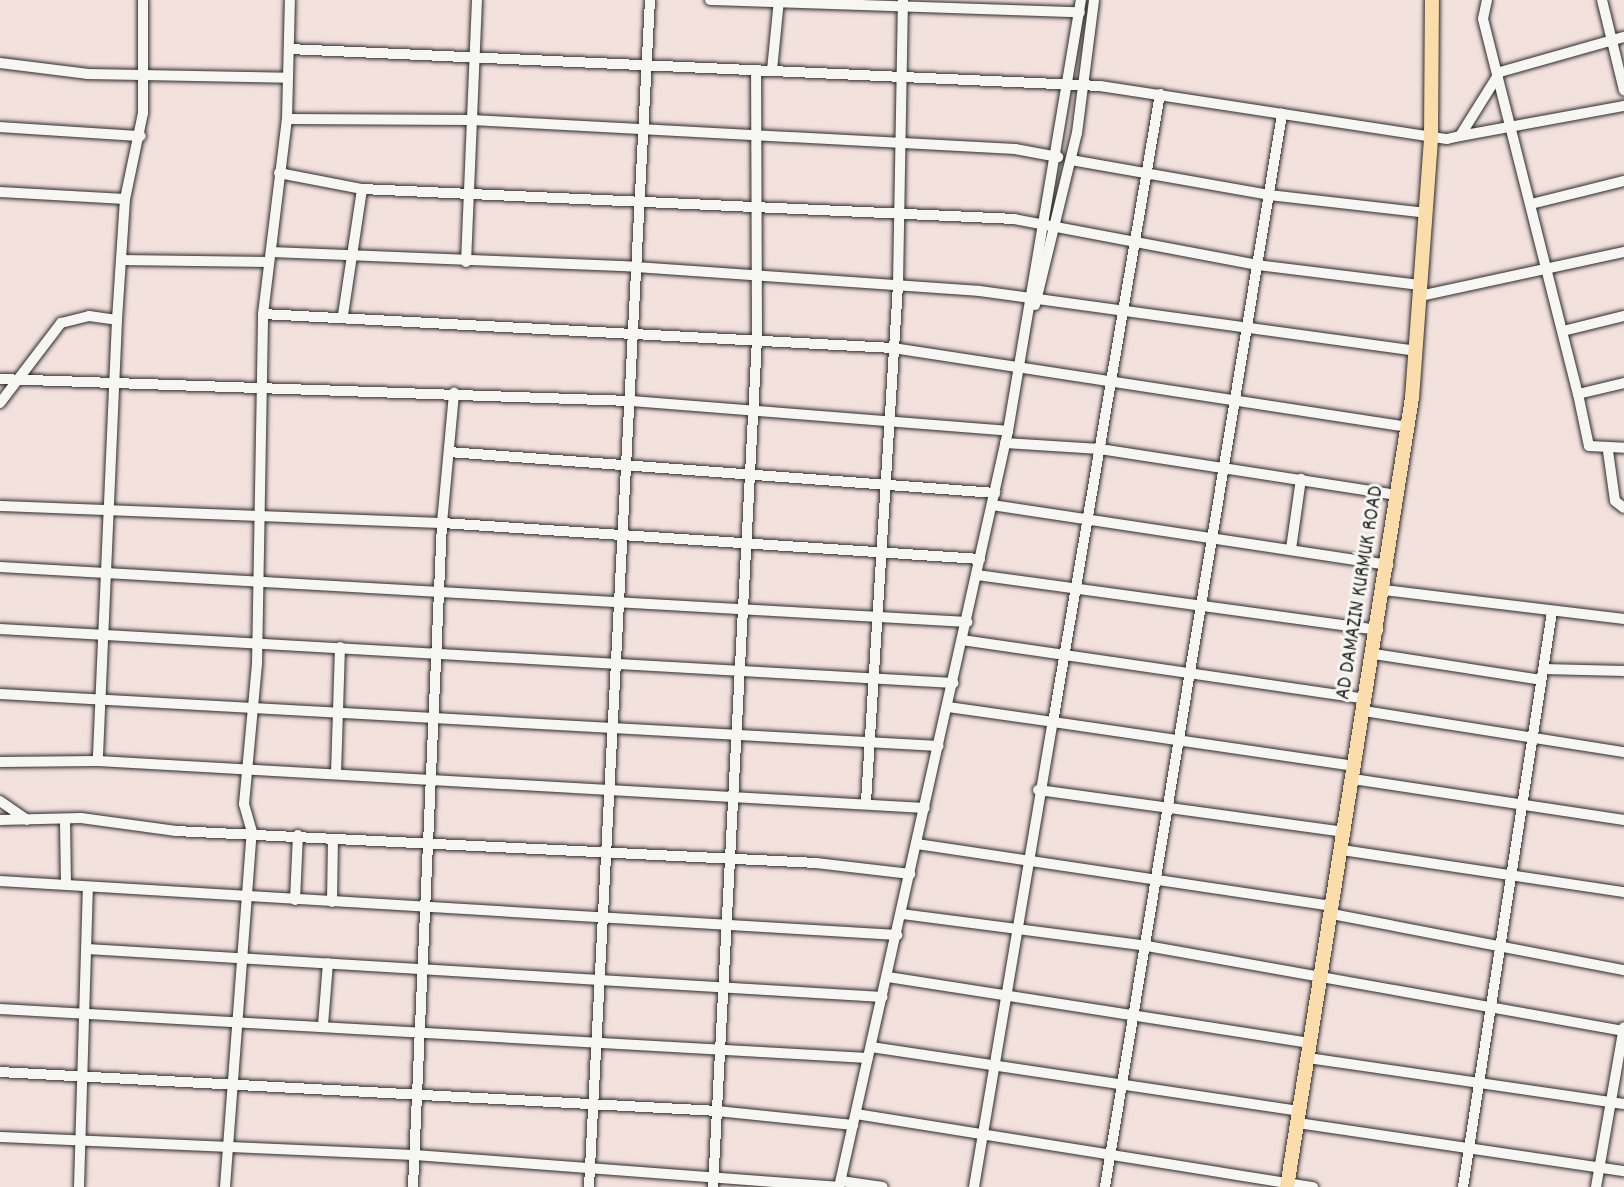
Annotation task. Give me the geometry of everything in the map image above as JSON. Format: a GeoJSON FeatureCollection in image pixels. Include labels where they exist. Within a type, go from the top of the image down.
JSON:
{"type":"FeatureCollection","features":[{"type":"Feature","properties":{"kind":"highway","name":"AD DAMAZIN KURMUK ROAD"},"geometry":{"type":"LineString","coordinates":[[1287,1185],[1378,630],[1408,427],[1421,291],[1431,137],[1432,0]]}},
{"type":"Feature","properties":{"kind":"street"},"geometry":{"type":"LineString","coordinates":[[98,761],[104,700],[117,320],[125,199],[141,136],[142,0]]}},
{"type":"Feature","properties":{"kind":"street"},"geometry":{"type":"LineString","coordinates":[[225,1187],[225,1146],[242,956],[244,898],[252,832],[244,804],[254,705],[255,643],[261,579],[263,314],[286,118],[290,0]]}},
{"type":"Feature","properties":{"kind":"street"},"geometry":{"type":"LineString","coordinates":[[467,262],[477,0]]}},
{"type":"Feature","properties":{"kind":"street"},"geometry":{"type":"LineString","coordinates":[[589,1187],[607,916],[650,0]]}},
{"type":"Feature","properties":{"kind":"street"},"geometry":{"type":"LineString","coordinates":[[709,0],[903,3],[1080,12]]}},
{"type":"Feature","properties":{"kind":"street"},"geometry":{"type":"LineString","coordinates":[[839,1185],[888,978],[1007,437],[1043,224],[1071,85],[1081,0]]}},
{"type":"Feature","properties":{"kind":"street"},"geometry":{"type":"LineString","coordinates":[[1031,300],[1055,230],[1071,160],[1094,0]]}},
{"type":"Feature","properties":{"kind":"street"},"geometry":{"type":"LineString","coordinates":[[1487,0],[1483,19],[1514,126],[1587,441],[1608,451],[1624,448]]}},
{"type":"Feature","properties":{"kind":"street"},"geometry":{"type":"LineString","coordinates":[[1602,0],[1624,90]]}},
{"type":"Feature","properties":{"kind":"street"},"geometry":{"type":"LineString","coordinates":[[772,70],[779,2]]}},
{"type":"Feature","properties":{"kind":"street"},"geometry":{"type":"LineString","coordinates":[[866,802],[877,549],[898,284],[904,144],[903,3]]}},
{"type":"Feature","properties":{"kind":"street"},"geometry":{"type":"LineString","coordinates":[[1460,136],[1500,72],[1624,37]]}},
{"type":"Feature","properties":{"kind":"street"},"geometry":{"type":"LineString","coordinates":[[289,49],[1071,85],[1160,94],[1431,137],[1460,136],[1624,106]]}},
{"type":"Feature","properties":{"kind":"street"},"geometry":{"type":"LineString","coordinates":[[0,63],[141,76],[288,78]]}},
{"type":"Feature","properties":{"kind":"street"},"geometry":{"type":"LineString","coordinates":[[713,1181],[757,339],[759,138],[756,70]]}},
{"type":"Feature","properties":{"kind":"street"},"geometry":{"type":"LineString","coordinates":[[974,1187],[1026,860],[1053,722],[1160,94]]}},
{"type":"Feature","properties":{"kind":"street"},"geometry":{"type":"LineString","coordinates":[[1105,1187],[1183,743],[1209,535],[1282,114]]}},
{"type":"Feature","properties":{"kind":"street"},"geometry":{"type":"LineString","coordinates":[[286,118],[472,120],[643,132],[904,144],[1058,158]]}},
{"type":"Feature","properties":{"kind":"street"},"geometry":{"type":"LineString","coordinates":[[0,127],[141,136]]}},
{"type":"Feature","properties":{"kind":"street"},"geometry":{"type":"LineString","coordinates":[[1071,160],[1269,195],[1426,213]]}},
{"type":"Feature","properties":{"kind":"street"},"geometry":{"type":"LineString","coordinates":[[279,173],[362,189],[901,211],[1043,224],[1055,230],[1421,291],[1547,269],[1624,252]]}},
{"type":"Feature","properties":{"kind":"street"},"geometry":{"type":"LineString","coordinates":[[1531,204],[1624,181]]}},
{"type":"Feature","properties":{"kind":"street"},"geometry":{"type":"LineString","coordinates":[[343,315],[354,258],[362,189]]}},
{"type":"Feature","properties":{"kind":"street"},"geometry":{"type":"LineString","coordinates":[[0,192],[125,199]]}},
{"type":"Feature","properties":{"kind":"street"},"geometry":{"type":"LineString","coordinates":[[121,260],[354,258],[637,267],[756,274],[898,284],[1416,351]]}},
{"type":"Feature","properties":{"kind":"street"},"geometry":{"type":"LineString","coordinates":[[263,314],[343,315],[893,348],[1021,363],[1111,382],[1408,427]]}},
{"type":"Feature","properties":{"kind":"street"},"geometry":{"type":"LineString","coordinates":[[0,403],[15,379],[61,323],[89,316],[117,320]]}},
{"type":"Feature","properties":{"kind":"street"},"geometry":{"type":"LineString","coordinates":[[1563,331],[1624,316]]}},
{"type":"Feature","properties":{"kind":"street"},"geometry":{"type":"LineString","coordinates":[[0,379],[115,386],[454,393],[754,407],[886,418],[1398,495]]}},
{"type":"Feature","properties":{"kind":"street"},"geometry":{"type":"LineString","coordinates":[[1578,394],[1624,383]]}},
{"type":"Feature","properties":{"kind":"street"},"geometry":{"type":"LineString","coordinates":[[413,1187],[431,844],[442,523],[454,393]]}},
{"type":"Feature","properties":{"kind":"street"},"geometry":{"type":"LineString","coordinates":[[1608,451],[1615,501],[1624,508]]}},
{"type":"Feature","properties":{"kind":"street"},"geometry":{"type":"LineString","coordinates":[[449,452],[626,468],[882,481],[995,493]]}},
{"type":"Feature","properties":{"kind":"street"},"geometry":{"type":"LineString","coordinates":[[1291,549],[1301,480]]}},
{"type":"Feature","properties":{"kind":"street"},"geometry":{"type":"LineString","coordinates":[[992,505],[1089,516],[1388,565]]}},
{"type":"Feature","properties":{"kind":"street"},"geometry":{"type":"LineString","coordinates":[[0,506],[262,520],[442,523],[623,537],[877,549],[980,559]]}},
{"type":"Feature","properties":{"kind":"street"},"geometry":{"type":"LineString","coordinates":[[0,567],[874,613],[967,622]]}},
{"type":"Feature","properties":{"kind":"street"},"geometry":{"type":"LineString","coordinates":[[977,575],[1378,630]]}},
{"type":"Feature","properties":{"kind":"street"},"geometry":{"type":"LineString","coordinates":[[1384,590],[1624,619]]}},
{"type":"Feature","properties":{"kind":"street"},"geometry":{"type":"LineString","coordinates":[[1464,1187],[1495,1008],[1522,804],[1552,612]]}},
{"type":"Feature","properties":{"kind":"street"},"geometry":{"type":"LineString","coordinates":[[0,629],[618,664],[870,675],[953,683]]}},
{"type":"Feature","properties":{"kind":"street"},"geometry":{"type":"LineString","coordinates":[[962,640],[1191,673],[1365,705],[1532,740],[1624,752]]}},
{"type":"Feature","properties":{"kind":"street"},"geometry":{"type":"LineString","coordinates":[[335,774],[340,648]]}},
{"type":"Feature","properties":{"kind":"street"},"geometry":{"type":"LineString","coordinates":[[1374,654],[1542,675],[1624,671]]}},
{"type":"Feature","properties":{"kind":"street"},"geometry":{"type":"LineString","coordinates":[[0,694],[867,738],[939,746]]}},
{"type":"Feature","properties":{"kind":"street"},"geometry":{"type":"LineString","coordinates":[[948,707],[1183,743],[1624,820]]}},
{"type":"Feature","properties":{"kind":"street"},"geometry":{"type":"LineString","coordinates":[[0,762],[98,761],[335,774],[433,776],[866,802],[925,808]]}},
{"type":"Feature","properties":{"kind":"street"},"geometry":{"type":"LineString","coordinates":[[1038,790],[1345,832]]}},
{"type":"Feature","properties":{"kind":"street"},"geometry":{"type":"LineString","coordinates":[[0,801],[27,820]]}},
{"type":"Feature","properties":{"kind":"street"},"geometry":{"type":"LineString","coordinates":[[0,820],[65,821],[334,839],[729,860],[910,874]]}},
{"type":"Feature","properties":{"kind":"street"},"geometry":{"type":"LineString","coordinates":[[65,821],[66,882]]}},
{"type":"Feature","properties":{"kind":"street"},"geometry":{"type":"LineString","coordinates":[[295,900],[298,835]]}},
{"type":"Feature","properties":{"kind":"street"},"geometry":{"type":"LineString","coordinates":[[332,902],[334,839]]}},
{"type":"Feature","properties":{"kind":"street"},"geometry":{"type":"LineString","coordinates":[[917,844],[1159,878],[1333,910],[1624,970]]}},
{"type":"Feature","properties":{"kind":"street"},"geometry":{"type":"LineString","coordinates":[[1342,850],[1624,892]]}},
{"type":"Feature","properties":{"kind":"street"},"geometry":{"type":"LineString","coordinates":[[0,881],[66,882],[88,887],[244,898],[726,922],[897,934]]}},
{"type":"Feature","properties":{"kind":"street"},"geometry":{"type":"LineString","coordinates":[[79,1187],[78,1138],[88,887]]}},
{"type":"Feature","properties":{"kind":"street"},"geometry":{"type":"LineString","coordinates":[[902,914],[1147,946],[1624,1030],[1596,1187]]}},
{"type":"Feature","properties":{"kind":"street"},"geometry":{"type":"LineString","coordinates":[[87,949],[242,956],[424,971],[723,985],[883,997]]}},
{"type":"Feature","properties":{"kind":"street"},"geometry":{"type":"LineString","coordinates":[[323,1025],[328,963]]}},
{"type":"Feature","properties":{"kind":"street"},"geometry":{"type":"LineString","coordinates":[[888,978],[1311,1043]]}},
{"type":"Feature","properties":{"kind":"street"},"geometry":{"type":"LineString","coordinates":[[0,1009],[237,1019],[599,1043],[870,1053],[995,1065],[1624,1171]]}},
{"type":"Feature","properties":{"kind":"street"},"geometry":{"type":"LineString","coordinates":[[1308,1058],[1624,1104]]}},
{"type":"Feature","properties":{"kind":"street"},"geometry":{"type":"LineString","coordinates":[[1,1073],[82,1074],[855,1119],[984,1132],[1287,1185],[1313,1187]]}},
{"type":"Feature","properties":{"kind":"street"},"geometry":{"type":"LineString","coordinates":[[0,1137],[78,1138],[415,1155],[591,1168],[713,1181],[883,1187]]}}]}
